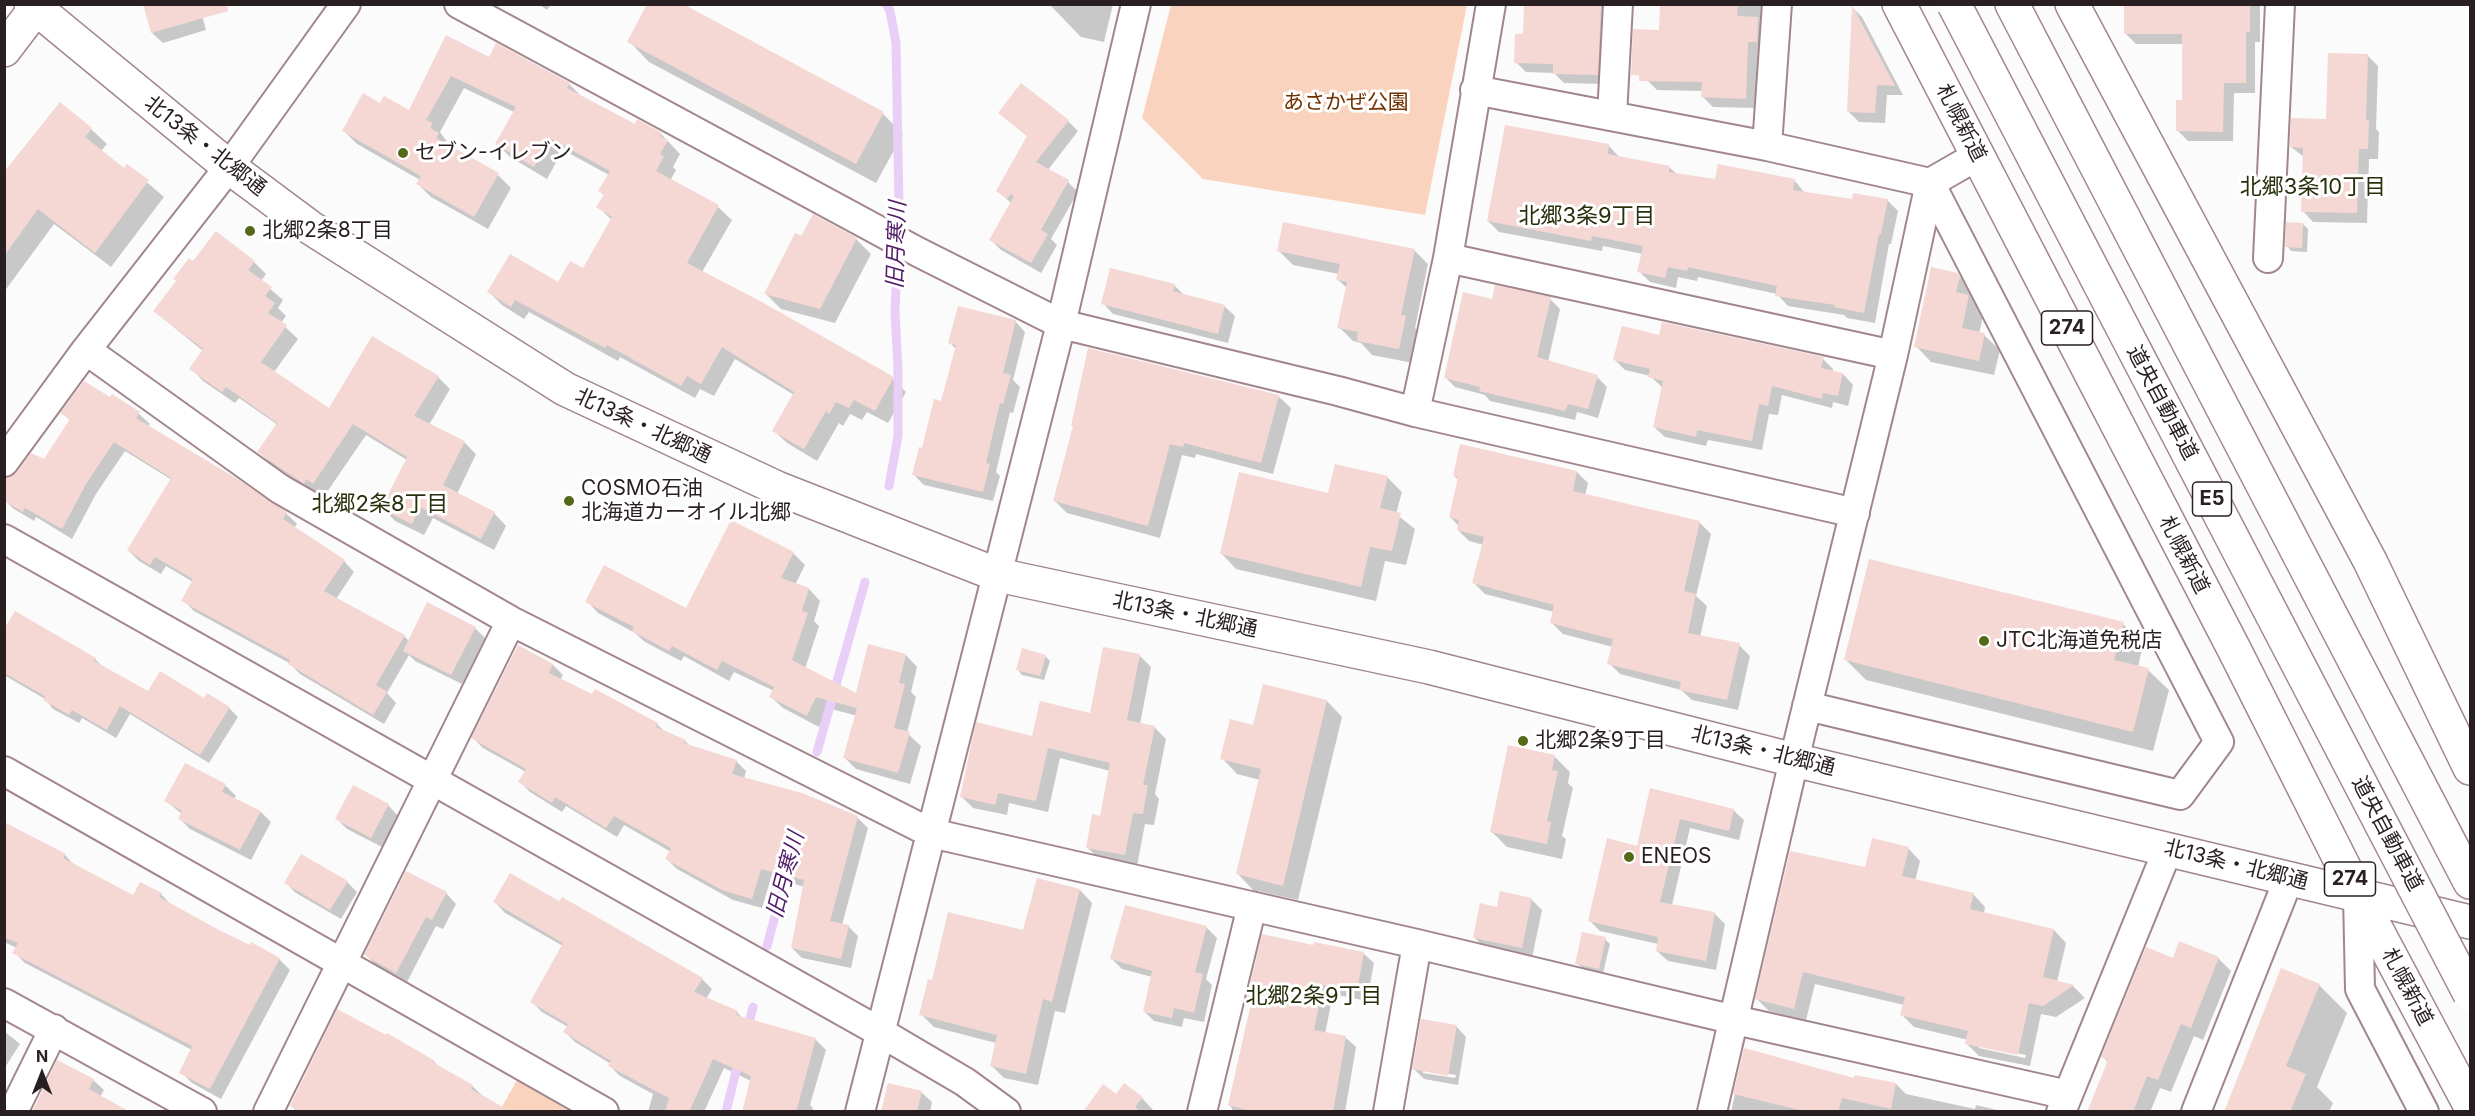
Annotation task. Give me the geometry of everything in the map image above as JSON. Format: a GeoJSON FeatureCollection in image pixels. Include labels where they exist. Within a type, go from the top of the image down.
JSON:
{"type":"FeatureCollection","features":[{"type":"Feature","properties":{"kind":"main road","name":"札幌新道"},"geometry":{"type":"LineString","coordinates":[[1899,4],[2235,651],[2358,895],[2470,1105]]}},
{"type":"Feature","properties":{"kind":"main road","name":"道央自動車道"},"geometry":{"type":"LineString","coordinates":[[1954,4],[2470,994]]}},
{"type":"Feature","properties":{"kind":"main road","name":"E5"},"geometry":{"type":"LineString","coordinates":[[2012,4],[2470,882]]}},
{"type":"Feature","properties":{"kind":"main road"},"geometry":{"type":"LineString","coordinates":[[2072,4],[2370,561],[2470,768]]}},
{"type":"Feature","properties":{"kind":"main road","name":"北13条・北郷通"},"geometry":{"type":"LineString","coordinates":[[35,6],[229,167],[311,228],[565,389],[777,488],[998,575],[1429,667],[1794,760],[2470,922]]}},
{"type":"Feature","properties":{"kind":"main road"},"geometry":{"type":"LineString","coordinates":[[4,50],[35,6]]}},
{"type":"Feature","properties":{"kind":"street"},"geometry":{"type":"LineString","coordinates":[[4,462],[86,350],[229,167],[346,4]]}},
{"type":"Feature","properties":{"kind":"street"},"geometry":{"type":"LineString","coordinates":[[459,4],[918,252],[1061,324],[1338,391],[1415,412],[1855,513]]}},
{"type":"Feature","properties":{"kind":"street"},"geometry":{"type":"LineString","coordinates":[[860,1112],[1061,324],[1136,4]]}},
{"type":"Feature","properties":{"kind":"street"},"geometry":{"type":"LineString","coordinates":[[1415,412],[1448,258],[1491,4]]}},
{"type":"Feature","properties":{"kind":"street"},"geometry":{"type":"LineString","coordinates":[[1612,116],[1618,4]]}},
{"type":"Feature","properties":{"kind":"street"},"geometry":{"type":"LineString","coordinates":[[1767,146],[1777,4]]}},
{"type":"Feature","properties":{"kind":"street"},"geometry":{"type":"LineString","coordinates":[[2268,258],[2280,4]]}},
{"type":"Feature","properties":{"kind":"street"},"geometry":{"type":"LineString","coordinates":[[1475,90],[1767,146],[1930,183],[1977,156]]}},
{"type":"Feature","properties":{"kind":"street"},"geometry":{"type":"LineString","coordinates":[[1712,1112],[1794,760],[1893,355],[1930,183]]}},
{"type":"Feature","properties":{"kind":"street"},"geometry":{"type":"LineString","coordinates":[[1807,706],[2180,795],[2219,742],[1930,183]]}},
{"type":"Feature","properties":{"kind":"street"},"geometry":{"type":"LineString","coordinates":[[1448,258],[1893,355]]}},
{"type":"Feature","properties":{"kind":"street"},"geometry":{"type":"LineString","coordinates":[[86,350],[280,489],[511,621],[930,833],[1416,944],[1735,1020],[2065,1103],[2168,849]]}},
{"type":"Feature","properties":{"kind":"street"},"geometry":{"type":"LineString","coordinates":[[4,539],[880,1032],[965,1082],[1006,1112]]}},
{"type":"Feature","properties":{"kind":"street"},"geometry":{"type":"LineString","coordinates":[[268,1112],[511,621]]}},
{"type":"Feature","properties":{"kind":"street"},"geometry":{"type":"LineString","coordinates":[[4,771],[604,1112]]}},
{"type":"Feature","properties":{"kind":"street"},"geometry":{"type":"LineString","coordinates":[[2196,1112],[2289,878]]}},
{"type":"Feature","properties":{"kind":"street"},"geometry":{"type":"LineString","coordinates":[[2358,895],[2360,989],[2424,1112]]}},
{"type":"Feature","properties":{"kind":"street"},"geometry":{"type":"LineString","coordinates":[[1202,1112],[1252,906]]}},
{"type":"Feature","properties":{"kind":"street"},"geometry":{"type":"LineString","coordinates":[[1388,1112],[1416,944]]}},
{"type":"Feature","properties":{"kind":"street"},"geometry":{"type":"LineString","coordinates":[[4,1003],[202,1112]]}},
{"type":"Feature","properties":{"kind":"street"},"geometry":{"type":"LineString","coordinates":[[13,1112],[54,1029]]}},
{"type":"Feature","properties":{"kind":"green space","name":"あさかぜ公園"},"geometry":{"type":"Polygon","coordinates":[[[1171,5],[1467,5],[1425,215],[1203,179],[1142,118],[1171,5]]]}},
{"type":"Feature","properties":{"kind":"green space"},"geometry":{"type":"Polygon","coordinates":[[[517,1080],[570,1111],[499,1112],[517,1080]]]}},
{"type":"Feature","properties":{"kind":"building"},"geometry":{"type":"Polygon","coordinates":[[[143,4],[227,4],[228,11],[151,33],[143,4]]]}},
{"type":"Feature","properties":{"kind":"building"},"geometry":{"type":"Polygon","coordinates":[[[647,4],[683,4],[884,112],[856,164],[627,42],[647,4]]]}},
{"type":"Feature","properties":{"kind":"building"},"geometry":{"type":"Polygon","coordinates":[[[1524,4],[1601,4],[1598,75],[1553,74],[1553,64],[1514,63],[1515,34],[1523,34],[1524,4]]]}},
{"type":"Feature","properties":{"kind":"building"},"geometry":{"type":"Polygon","coordinates":[[[1660,4],[1738,4],[1737,16],[1758,17],[1757,42],[1748,42],[1746,99],[1701,97],[1702,82],[1639,81],[1639,75],[1631,75],[1633,29],[1659,30],[1660,4]]]}},
{"type":"Feature","properties":{"kind":"building"},"geometry":{"type":"Polygon","coordinates":[[[2124,4],[2250,4],[2250,32],[2246,32],[2246,83],[2224,83],[2223,132],[2176,131],[2176,100],[2182,100],[2182,34],[2124,34],[2124,4]]]}},
{"type":"Feature","properties":{"kind":"building"},"geometry":{"type":"Polygon","coordinates":[[[1852,5],[1895,86],[1877,85],[1875,113],[1847,112],[1852,5]]]}},
{"type":"Feature","properties":{"kind":"building"},"geometry":{"type":"Polygon","coordinates":[[[446,35],[489,57],[496,43],[570,83],[567,88],[635,124],[637,119],[662,133],[660,136],[668,140],[660,154],[664,156],[656,171],[719,205],[687,263],[760,301],[894,377],[875,411],[854,400],[849,408],[836,402],[829,414],[826,411],[804,449],[772,431],[794,392],[722,347],[701,384],[687,376],[681,386],[607,345],[605,348],[515,300],[511,307],[487,292],[510,254],[558,282],[570,261],[583,268],[612,217],[596,207],[604,195],[598,191],[610,171],[550,138],[534,167],[495,144],[516,107],[451,76],[426,120],[433,123],[430,128],[439,133],[436,138],[499,173],[474,217],[416,184],[421,176],[342,131],[363,93],[380,103],[384,96],[409,110],[446,35]]]}},
{"type":"Feature","properties":{"kind":"building"},"geometry":{"type":"Polygon","coordinates":[[[2328,53],[2368,54],[2366,120],[2369,120],[2368,149],[2359,149],[2357,213],[2301,212],[2303,148],[2290,147],[2291,118],[2326,119],[2328,53]]]}},
{"type":"Feature","properties":{"kind":"building"},"geometry":{"type":"Polygon","coordinates":[[[1021,83],[1069,120],[1036,162],[1069,180],[1041,230],[1048,234],[1031,263],[989,240],[1014,196],[1011,194],[1007,199],[996,191],[1027,136],[998,113],[1021,83]]]}},
{"type":"Feature","properties":{"kind":"building"},"geometry":{"type":"Polygon","coordinates":[[[60,102],[92,128],[85,137],[124,168],[127,164],[149,180],[95,253],[38,209],[4,256],[4,172],[60,102]]]}},
{"type":"Feature","properties":{"kind":"building"},"geometry":{"type":"Polygon","coordinates":[[[1505,125],[1609,144],[1608,154],[1670,166],[1669,172],[1715,179],[1718,164],[1795,179],[1793,190],[1852,199],[1853,193],[1888,199],[1864,313],[1834,307],[1835,305],[1775,296],[1777,286],[1688,267],[1687,271],[1668,267],[1665,278],[1637,272],[1643,246],[1592,236],[1591,241],[1487,221],[1505,125]]]}},
{"type":"Feature","properties":{"kind":"building"},"geometry":{"type":"Polygon","coordinates":[[[813,214],[857,238],[820,309],[764,294],[795,233],[801,236],[813,214]]]}},
{"type":"Feature","properties":{"kind":"building"},"geometry":{"type":"Polygon","coordinates":[[[1283,222],[1415,249],[1401,315],[1406,316],[1399,349],[1357,341],[1358,332],[1337,328],[1347,282],[1336,280],[1340,264],[1277,251],[1283,222]]]}},
{"type":"Feature","properties":{"kind":"building"},"geometry":{"type":"Polygon","coordinates":[[[2286,222],[2303,223],[2302,248],[2285,247],[2286,222]]]}},
{"type":"Feature","properties":{"kind":"building"},"geometry":{"type":"Polygon","coordinates":[[[216,231],[255,261],[248,270],[272,287],[265,296],[275,303],[268,313],[287,325],[261,362],[329,408],[372,336],[439,376],[414,416],[465,441],[443,485],[495,512],[481,539],[420,507],[412,524],[381,509],[407,457],[353,424],[313,484],[306,479],[304,484],[257,452],[277,423],[226,387],[222,392],[189,369],[203,349],[153,311],[176,281],[173,279],[189,258],[193,261],[216,231]]]}},
{"type":"Feature","properties":{"kind":"building"},"geometry":{"type":"Polygon","coordinates":[[[1931,267],[1958,273],[1960,277],[1956,292],[1969,295],[1962,328],[1985,333],[1979,361],[1914,347],[1931,267]]]}},
{"type":"Feature","properties":{"kind":"building"},"geometry":{"type":"Polygon","coordinates":[[[1110,268],[1175,284],[1173,291],[1225,305],[1218,334],[1101,304],[1110,268]]]}},
{"type":"Feature","properties":{"kind":"building"},"geometry":{"type":"Polygon","coordinates":[[[1495,285],[1551,297],[1537,357],[1598,375],[1588,409],[1568,404],[1565,411],[1479,391],[1480,387],[1444,378],[1463,292],[1492,299],[1495,285]]]}},
{"type":"Feature","properties":{"kind":"building"},"geometry":{"type":"Polygon","coordinates":[[[958,306],[1016,320],[1003,373],[1011,375],[1003,404],[1000,403],[986,463],[990,464],[983,492],[912,475],[919,447],[922,448],[934,399],[941,401],[956,345],[948,343],[958,306]]]}},
{"type":"Feature","properties":{"kind":"building"},"geometry":{"type":"Polygon","coordinates":[[[1662,322],[1824,357],[1821,368],[1843,373],[1838,396],[1823,393],[1822,399],[1772,386],[1768,406],[1759,404],[1752,441],[1697,430],[1696,437],[1653,427],[1663,381],[1648,377],[1650,369],[1613,360],[1622,326],[1659,335],[1662,322]]]}},
{"type":"Feature","properties":{"kind":"building"},"geometry":{"type":"Polygon","coordinates":[[[1088,348],[1279,395],[1261,463],[1184,443],[1183,447],[1170,444],[1148,526],[1053,501],[1073,426],[1071,426],[1088,348]]]}},
{"type":"Feature","properties":{"kind":"building"},"geometry":{"type":"Polygon","coordinates":[[[84,381],[110,397],[112,394],[140,412],[136,418],[287,512],[283,519],[345,560],[324,591],[405,635],[376,685],[387,692],[373,715],[288,664],[290,660],[181,601],[193,579],[155,557],[150,565],[127,550],[171,478],[114,442],[86,484],[62,529],[25,508],[23,512],[4,501],[4,478],[17,472],[31,453],[44,459],[70,419],[60,413],[84,381]]]}},
{"type":"Feature","properties":{"kind":"building"},"geometry":{"type":"Polygon","coordinates":[[[1460,444],[1577,471],[1573,491],[1700,521],[1684,591],[1696,594],[1688,633],[1740,643],[1727,700],[1679,690],[1681,682],[1607,664],[1613,639],[1550,623],[1554,605],[1472,583],[1484,537],[1457,530],[1459,520],[1449,517],[1458,477],[1453,476],[1460,444]]]}},
{"type":"Feature","properties":{"kind":"building"},"geometry":{"type":"Polygon","coordinates":[[[1335,464],[1388,476],[1380,508],[1401,513],[1392,551],[1370,547],[1361,587],[1220,554],[1239,472],[1328,493],[1335,464]]]}},
{"type":"Feature","properties":{"kind":"building"},"geometry":{"type":"Polygon","coordinates":[[[731,520],[794,552],[781,578],[809,588],[802,611],[808,613],[792,660],[856,693],[868,644],[906,654],[899,683],[905,684],[894,728],[910,732],[898,773],[843,758],[857,708],[816,697],[807,716],[769,697],[774,687],[722,661],[717,670],[672,646],[669,651],[632,631],[634,627],[585,602],[604,565],[686,608],[731,520]]]}},
{"type":"Feature","properties":{"kind":"building","name":"JTC北海道免税店"},"geometry":{"type":"Polygon","coordinates":[[[1869,559],[2124,622],[2114,660],[2149,668],[2133,732],[1844,660],[1869,559]]]}},
{"type":"Feature","properties":{"kind":"building"},"geometry":{"type":"Polygon","coordinates":[[[427,602],[476,627],[451,675],[403,651],[427,602]]]}},
{"type":"Feature","properties":{"kind":"building"},"geometry":{"type":"Polygon","coordinates":[[[15,611],[96,658],[94,661],[148,691],[160,671],[204,698],[207,693],[230,707],[200,755],[120,706],[107,730],[72,710],[69,715],[43,700],[45,696],[4,673],[4,629],[15,611]]]}},
{"type":"Feature","properties":{"kind":"building"},"geometry":{"type":"Polygon","coordinates":[[[518,645],[553,664],[549,673],[592,694],[595,689],[658,723],[656,727],[686,740],[684,743],[737,760],[732,774],[802,793],[858,816],[830,921],[849,925],[841,959],[791,948],[804,880],[761,869],[752,899],[722,890],[665,859],[671,848],[614,816],[606,828],[555,797],[552,803],[518,782],[526,769],[471,738],[518,645]]]}},
{"type":"Feature","properties":{"kind":"building"},"geometry":{"type":"Polygon","coordinates":[[[1103,647],[1140,654],[1127,720],[1155,726],[1143,785],[1148,785],[1143,814],[1133,813],[1125,855],[1086,848],[1092,814],[1100,816],[1110,763],[1048,748],[1036,801],[998,793],[995,805],[960,797],[976,722],[1032,736],[1040,701],[1090,713],[1103,647]]]}},
{"type":"Feature","properties":{"kind":"building"},"geometry":{"type":"Polygon","coordinates":[[[1022,648],[1046,655],[1040,676],[1016,670],[1022,648]]]}},
{"type":"Feature","properties":{"kind":"building"},"geometry":{"type":"Polygon","coordinates":[[[1263,684],[1327,700],[1283,886],[1236,874],[1261,769],[1220,759],[1230,719],[1253,725],[1263,684]]]}},
{"type":"Feature","properties":{"kind":"building"},"geometry":{"type":"Polygon","coordinates":[[[1508,745],[1555,755],[1552,770],[1558,771],[1547,821],[1551,822],[1547,844],[1490,832],[1508,745]]]}},
{"type":"Feature","properties":{"kind":"building"},"geometry":{"type":"Polygon","coordinates":[[[185,763],[226,784],[222,792],[261,811],[240,850],[178,819],[182,811],[164,801],[185,763]]]}},
{"type":"Feature","properties":{"kind":"building"},"geometry":{"type":"Polygon","coordinates":[[[353,785],[389,804],[371,838],[335,819],[353,785]]]}},
{"type":"Feature","properties":{"kind":"building"},"geometry":{"type":"Polygon","coordinates":[[[1650,788],[1734,809],[1729,831],[1680,819],[1660,902],[1715,912],[1706,961],[1656,951],[1658,937],[1588,921],[1607,838],[1637,846],[1650,788]]]}},
{"type":"Feature","properties":{"kind":"building"},"geometry":{"type":"Polygon","coordinates":[[[4,822],[66,854],[63,858],[133,895],[140,882],[162,893],[159,897],[219,930],[250,945],[251,942],[280,958],[210,1089],[179,1073],[192,1046],[12,953],[18,943],[4,937],[4,822]]]}},
{"type":"Feature","properties":{"kind":"building"},"geometry":{"type":"Polygon","coordinates":[[[1872,838],[1909,847],[1902,876],[1974,893],[1970,909],[2054,929],[2043,977],[2074,985],[2043,1006],[2029,1003],[2018,1055],[1965,1044],[1968,1031],[1900,1015],[1905,997],[1803,972],[1794,1009],[1755,999],[1790,851],[1865,867],[1872,838]]]}},
{"type":"Feature","properties":{"kind":"building"},"geometry":{"type":"Polygon","coordinates":[[[301,854],[348,881],[330,910],[284,883],[301,854]]]}},
{"type":"Feature","properties":{"kind":"building"},"geometry":{"type":"Polygon","coordinates":[[[406,871],[447,892],[432,920],[426,917],[396,973],[364,955],[406,871]]]}},
{"type":"Feature","properties":{"kind":"building"},"geometry":{"type":"Polygon","coordinates":[[[510,873],[559,901],[562,897],[703,978],[694,992],[738,1011],[736,1015],[816,1038],[796,1112],[742,1112],[751,1076],[713,1059],[689,1112],[665,1112],[669,1098],[608,1066],[611,1061],[563,1032],[568,1024],[530,1002],[563,943],[493,902],[510,873]]]}},
{"type":"Feature","properties":{"kind":"building"},"geometry":{"type":"Polygon","coordinates":[[[1037,878],[1080,889],[1052,1002],[1043,999],[1026,1074],[990,1066],[997,1035],[919,1015],[928,979],[932,980],[948,912],[1023,930],[1037,878]]]}},
{"type":"Feature","properties":{"kind":"building"},"geometry":{"type":"Polygon","coordinates":[[[1500,891],[1532,898],[1522,948],[1473,938],[1480,903],[1497,907],[1500,891]]]}},
{"type":"Feature","properties":{"kind":"building"},"geometry":{"type":"Polygon","coordinates":[[[1125,905],[1207,926],[1195,972],[1203,974],[1194,1013],[1174,1008],[1172,1018],[1143,1012],[1152,971],[1110,959],[1125,905]]]}},
{"type":"Feature","properties":{"kind":"building"},"geometry":{"type":"Polygon","coordinates":[[[1582,932],[1606,937],[1599,969],[1575,964],[1582,932]]]}},
{"type":"Feature","properties":{"kind":"building"},"geometry":{"type":"Polygon","coordinates":[[[1262,934],[1313,945],[1314,942],[1364,952],[1357,991],[1323,985],[1314,1030],[1346,1036],[1333,1112],[1255,1112],[1228,1105],[1252,999],[1247,998],[1262,934]]]}},
{"type":"Feature","properties":{"kind":"building"},"geometry":{"type":"Polygon","coordinates":[[[2179,941],[2219,957],[2191,1028],[2181,1024],[2158,1080],[2147,1076],[2133,1112],[2087,1112],[2108,1060],[2101,1057],[2146,947],[2173,958],[2179,941]]]}},
{"type":"Feature","properties":{"kind":"building"},"geometry":{"type":"Polygon","coordinates":[[[2281,968],[2320,984],[2286,1066],[2306,1074],[2290,1112],[2224,1112],[2281,968]]]}},
{"type":"Feature","properties":{"kind":"building"},"geometry":{"type":"Polygon","coordinates":[[[337,1009],[386,1035],[387,1033],[435,1061],[434,1063],[473,1085],[471,1089],[512,1112],[300,1112],[290,1106],[337,1009]]]}},
{"type":"Feature","properties":{"kind":"building"},"geometry":{"type":"Polygon","coordinates":[[[1421,1019],[1457,1025],[1448,1076],[1412,1069],[1421,1019]]]}},
{"type":"Feature","properties":{"kind":"building"},"geometry":{"type":"Polygon","coordinates":[[[1744,1048],[1854,1078],[1855,1075],[1896,1083],[1891,1109],[1842,1098],[1838,1112],[1808,1112],[1733,1094],[1744,1048]]]}},
{"type":"Feature","properties":{"kind":"building"},"geometry":{"type":"Polygon","coordinates":[[[57,1060],[94,1079],[89,1089],[130,1112],[32,1112],[57,1060]]]}},
{"type":"Feature","properties":{"kind":"building"},"geometry":{"type":"Polygon","coordinates":[[[888,1083],[922,1091],[917,1112],[881,1112],[888,1083]]]}},
{"type":"Feature","properties":{"kind":"building"},"geometry":{"type":"Polygon","coordinates":[[[1124,1083],[1143,1097],[1135,1107],[1141,1112],[1083,1112],[1103,1084],[1116,1094],[1124,1083]]]}},
{"type":"Feature","properties":{"kind":"waterway","name":"旧月寒川"},"geometry":{"type":"LineString","coordinates":[[886,4],[890,11],[896,43],[899,207],[895,312],[898,436],[889,486]]}},
{"type":"Feature","properties":{"kind":"waterway","name":"旧月寒川"},"geometry":{"type":"LineString","coordinates":[[817,752],[865,582]]}},
{"type":"Feature","properties":{"kind":"waterway","name":"旧月寒川"},"geometry":{"type":"LineString","coordinates":[[767,946],[789,864]]}},
{"type":"Feature","properties":{"kind":"waterway","name":"旧月寒川"},"geometry":{"type":"LineString","coordinates":[[747,1031],[753,1007]]}},
{"type":"Feature","properties":{"kind":"waterway","name":"旧月寒川"},"geometry":{"type":"LineString","coordinates":[[726,1112],[739,1059]]}},
{"type":"Feature","properties":{"kind":"place","name":"セブン-イレブン"},"geometry":{"type":"Point","coordinates":[403,153]}},
{"type":"Feature","properties":{"kind":"place","name":"北郷2条8丁目"},"geometry":{"type":"Point","coordinates":[250,231]}},
{"type":"Feature","properties":{"kind":"place","name":"COSMO石油 北海道カーオイル北郷"},"geometry":{"type":"Point","coordinates":[569,501]}},
{"type":"Feature","properties":{"kind":"place","name":"JTC北海道免税店"},"geometry":{"type":"Point","coordinates":[1984,641]}},
{"type":"Feature","properties":{"kind":"place","name":"北郷2条9丁目"},"geometry":{"type":"Point","coordinates":[1523,741]}},
{"type":"Feature","properties":{"kind":"place","name":"ENEOS"},"geometry":{"type":"Point","coordinates":[1629,857]}},
{"type":"Feature","properties":{"kind":"district","name":"北郷3条10丁目"},"geometry":{"type":"Point","coordinates":[2313,187]}},
{"type":"Feature","properties":{"kind":"district","name":"北郷3条9丁目"},"geometry":{"type":"Point","coordinates":[1587,216]}},
{"type":"Feature","properties":{"kind":"district","name":"北郷2条8丁目"},"geometry":{"type":"Point","coordinates":[380,504]}},
{"type":"Feature","properties":{"kind":"district","name":"北郷2条9丁目"},"geometry":{"type":"Point","coordinates":[1314,996]}}]}
